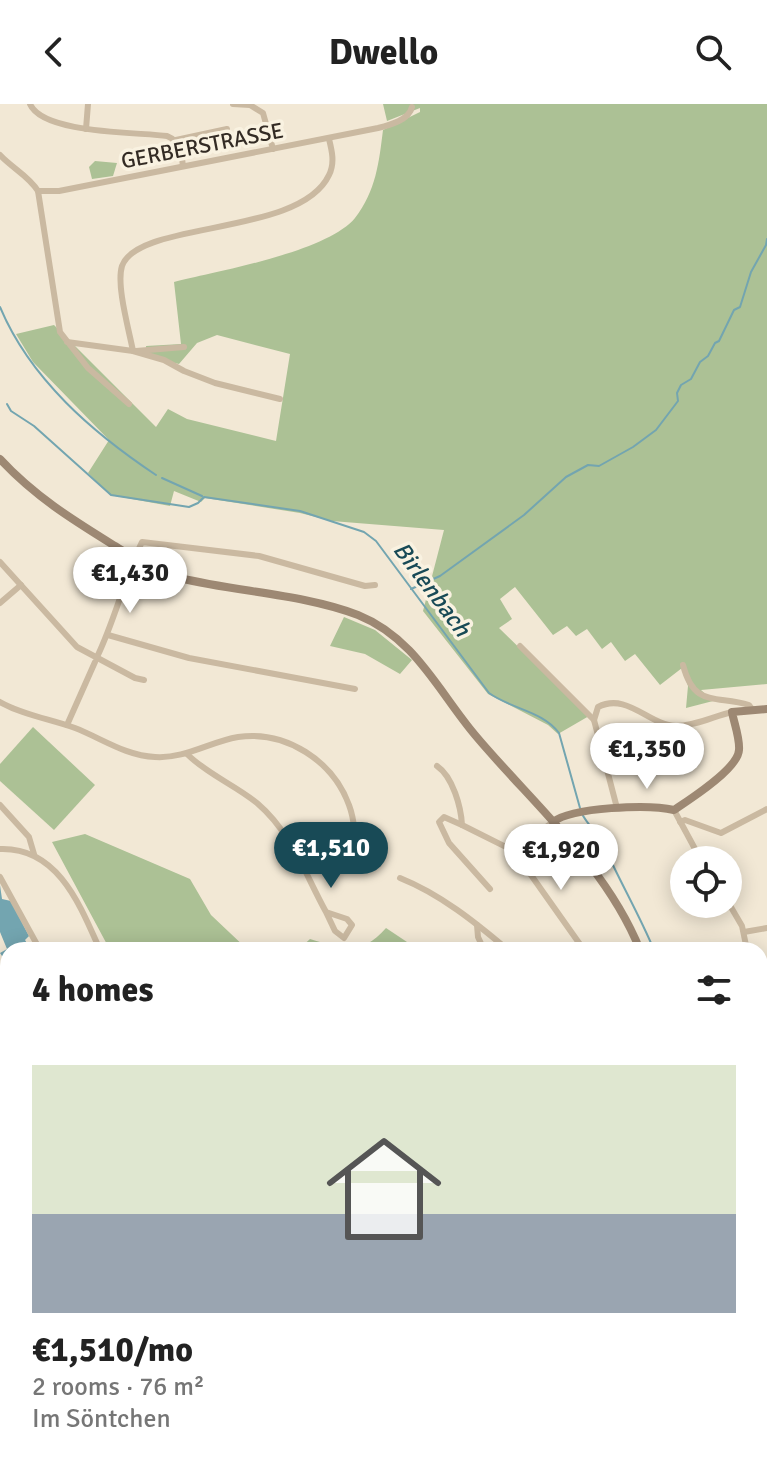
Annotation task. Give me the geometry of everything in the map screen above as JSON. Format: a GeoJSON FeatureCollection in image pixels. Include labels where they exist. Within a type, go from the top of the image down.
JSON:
{"type":"FeatureCollection","features":[{"type":"Feature","properties":{"kind":"main road"},"geometry":{"type":"LineString","coordinates":[[0,459],[42,500],[157,570],[178,578],[343,611],[388,631],[414,654],[475,735],[553,822],[607,890],[636,942]]}},
{"type":"Feature","properties":{"kind":"main road"},"geometry":{"type":"LineString","coordinates":[[553,822],[558,818],[617,808],[674,810],[703,790],[737,758],[739,749],[732,712],[767,709]]}},
{"type":"Feature","properties":{"kind":"street"},"geometry":{"type":"LineString","coordinates":[[30,104],[40,115],[86,129],[149,133],[176,140],[227,129]]}},
{"type":"Feature","properties":{"kind":"street"},"geometry":{"type":"LineString","coordinates":[[86,129],[88,104]]}},
{"type":"Feature","properties":{"kind":"street"},"geometry":{"type":"LineString","coordinates":[[233,104],[250,105],[263,113],[273,149]]}},
{"type":"Feature","properties":{"kind":"street","name":"GERBERSTRASSE"},"geometry":{"type":"LineString","coordinates":[[38,191],[59,191],[388,126],[405,118],[412,107]]}},
{"type":"Feature","properties":{"kind":"street"},"geometry":{"type":"LineString","coordinates":[[133,351],[121,282],[121,268],[127,257],[154,242],[257,218],[300,202],[329,177],[333,157],[329,139]]}},
{"type":"Feature","properties":{"kind":"street"},"geometry":{"type":"LineString","coordinates":[[176,140],[181,149],[183,166]]}},
{"type":"Feature","properties":{"kind":"street"},"geometry":{"type":"LineString","coordinates":[[0,155],[32,180],[38,191],[60,332],[95,375],[129,404]]}},
{"type":"Feature","properties":{"kind":"street"},"geometry":{"type":"LineString","coordinates":[[67,342],[133,351],[164,360],[215,383],[280,399]]}},
{"type":"Feature","properties":{"kind":"street"},"geometry":{"type":"LineString","coordinates":[[133,351],[184,347]]}},
{"type":"Feature","properties":{"kind":"street"},"geometry":{"type":"LineString","coordinates":[[67,725],[108,635],[142,542],[259,556],[365,586],[375,585]]}},
{"type":"Feature","properties":{"kind":"street"},"geometry":{"type":"LineString","coordinates":[[0,562],[77,647],[144,680]]}},
{"type":"Feature","properties":{"kind":"street"},"geometry":{"type":"LineString","coordinates":[[0,603],[21,585]]}},
{"type":"Feature","properties":{"kind":"street"},"geometry":{"type":"LineString","coordinates":[[108,635],[189,658],[355,689]]}},
{"type":"Feature","properties":{"kind":"street"},"geometry":{"type":"LineString","coordinates":[[520,646],[594,720],[617,808]]}},
{"type":"Feature","properties":{"kind":"street"},"geometry":{"type":"LineString","coordinates":[[683,665],[690,685],[698,694],[707,699],[743,703],[752,709]]}},
{"type":"Feature","properties":{"kind":"street"},"geometry":{"type":"LineString","coordinates":[[0,702],[67,725],[141,756],[163,758],[187,754],[220,741],[249,736],[278,740],[302,749],[338,783],[349,805],[354,825],[355,854]]}},
{"type":"Feature","properties":{"kind":"street"},"geometry":{"type":"LineString","coordinates":[[594,720],[598,707],[610,703],[629,706],[660,722],[676,726],[732,712]]}},
{"type":"Feature","properties":{"kind":"street"},"geometry":{"type":"LineString","coordinates":[[187,754],[240,790],[275,821],[301,860],[335,931],[344,938],[352,925],[347,919],[326,912]]}},
{"type":"Feature","properties":{"kind":"street"},"geometry":{"type":"LineString","coordinates":[[437,766],[446,775],[457,801],[462,825]]}},
{"type":"Feature","properties":{"kind":"street"},"geometry":{"type":"LineString","coordinates":[[0,805],[29,837],[34,854]]}},
{"type":"Feature","properties":{"kind":"street"},"geometry":{"type":"LineString","coordinates":[[680,822],[685,820],[721,833],[767,809]]}},
{"type":"Feature","properties":{"kind":"street"},"geometry":{"type":"LineString","coordinates":[[674,810],[693,846]]}},
{"type":"Feature","properties":{"kind":"street"},"geometry":{"type":"LineString","coordinates":[[490,889],[449,843],[439,822],[444,817],[514,851],[578,942]]}},
{"type":"Feature","properties":{"kind":"street"},"geometry":{"type":"LineString","coordinates":[[514,851],[553,822]]}},
{"type":"Feature","properties":{"kind":"street"},"geometry":{"type":"LineString","coordinates":[[0,849],[34,854],[61,876],[96,942]]}},
{"type":"Feature","properties":{"kind":"street"},"geometry":{"type":"LineString","coordinates":[[0,877],[36,942]]}},
{"type":"Feature","properties":{"kind":"street"},"geometry":{"type":"LineString","coordinates":[[400,878],[408,885],[420,886],[498,942]]}},
{"type":"Feature","properties":{"kind":"street"},"geometry":{"type":"LineString","coordinates":[[737,918],[746,942]]}},
{"type":"Feature","properties":{"kind":"street"},"geometry":{"type":"LineString","coordinates":[[477,925],[480,942]]}},
{"type":"Feature","properties":{"kind":"street"},"geometry":{"type":"LineString","coordinates":[[744,932],[767,928]]}},
{"type":"Feature","properties":{"kind":"green space"},"geometry":{"type":"Polygon","coordinates":[[[383,104],[767,104],[767,684],[701,690],[713,701],[686,708],[688,686],[682,668],[660,685],[635,654],[625,661],[611,642],[602,649],[587,629],[576,636],[567,626],[553,635],[515,587],[500,599],[512,619],[499,628],[589,716],[558,734],[548,725],[488,694],[423,611],[444,530],[332,521],[205,498],[201,502],[174,491],[170,506],[110,495],[88,473],[109,440],[33,362],[16,334],[54,325],[156,427],[168,409],[187,419],[276,441],[290,354],[217,335],[197,343],[179,364],[147,357],[146,346],[181,344],[174,282],[297,250],[341,230],[355,218],[372,187],[383,130],[420,112],[420,108],[387,121],[383,104]]]}},
{"type":"Feature","properties":{"kind":"green space"},"geometry":{"type":"Polygon","coordinates":[[[95,161],[117,163],[113,176],[92,179],[89,167],[95,161]]]}},
{"type":"Feature","properties":{"kind":"green space"},"geometry":{"type":"Polygon","coordinates":[[[344,617],[375,630],[412,660],[400,674],[365,654],[330,646],[344,617]]]}},
{"type":"Feature","properties":{"kind":"green space"},"geometry":{"type":"Polygon","coordinates":[[[33,727],[95,785],[54,830],[0,781],[0,764],[33,727]]]}},
{"type":"Feature","properties":{"kind":"green space"},"geometry":{"type":"Polygon","coordinates":[[[85,834],[190,879],[211,915],[240,942],[106,942],[52,842],[85,834]]]}},
{"type":"Feature","properties":{"kind":"green space"},"geometry":{"type":"Polygon","coordinates":[[[386,928],[407,942],[370,942],[386,928]]]}},
{"type":"Feature","properties":{"kind":"water"},"geometry":{"type":"Polygon","coordinates":[[[0,885],[2,899],[11,901],[29,936],[26,942],[4,942],[0,932],[0,885]]]}},
{"type":"Feature","properties":{"kind":"waterway"},"geometry":{"type":"LineString","coordinates":[[411,589],[440,576],[524,515],[566,477],[588,465],[599,466],[656,430],[678,401],[677,393],[681,385],[691,379],[700,362],[719,341],[734,310],[740,307],[751,272],[767,239]]}},
{"type":"Feature","properties":{"kind":"waterway"},"geometry":{"type":"LineString","coordinates":[[0,307],[28,358],[46,381],[109,441],[156,475]]}},
{"type":"Feature","properties":{"kind":"waterway","name":"Birlenbach"},"geometry":{"type":"LineString","coordinates":[[7,404],[11,411],[34,426],[111,495],[189,507],[204,497],[300,511],[364,532],[376,541],[489,693],[536,715],[559,733],[580,808]]}},
{"type":"Feature","properties":{"kind":"waterway"},"geometry":{"type":"LineString","coordinates":[[162,478],[202,496]]}},
{"type":"Feature","properties":{"kind":"waterway","name":"Birlenbach"},"geometry":{"type":"LineString","coordinates":[[582,814],[604,846],[650,942]]}}]}
